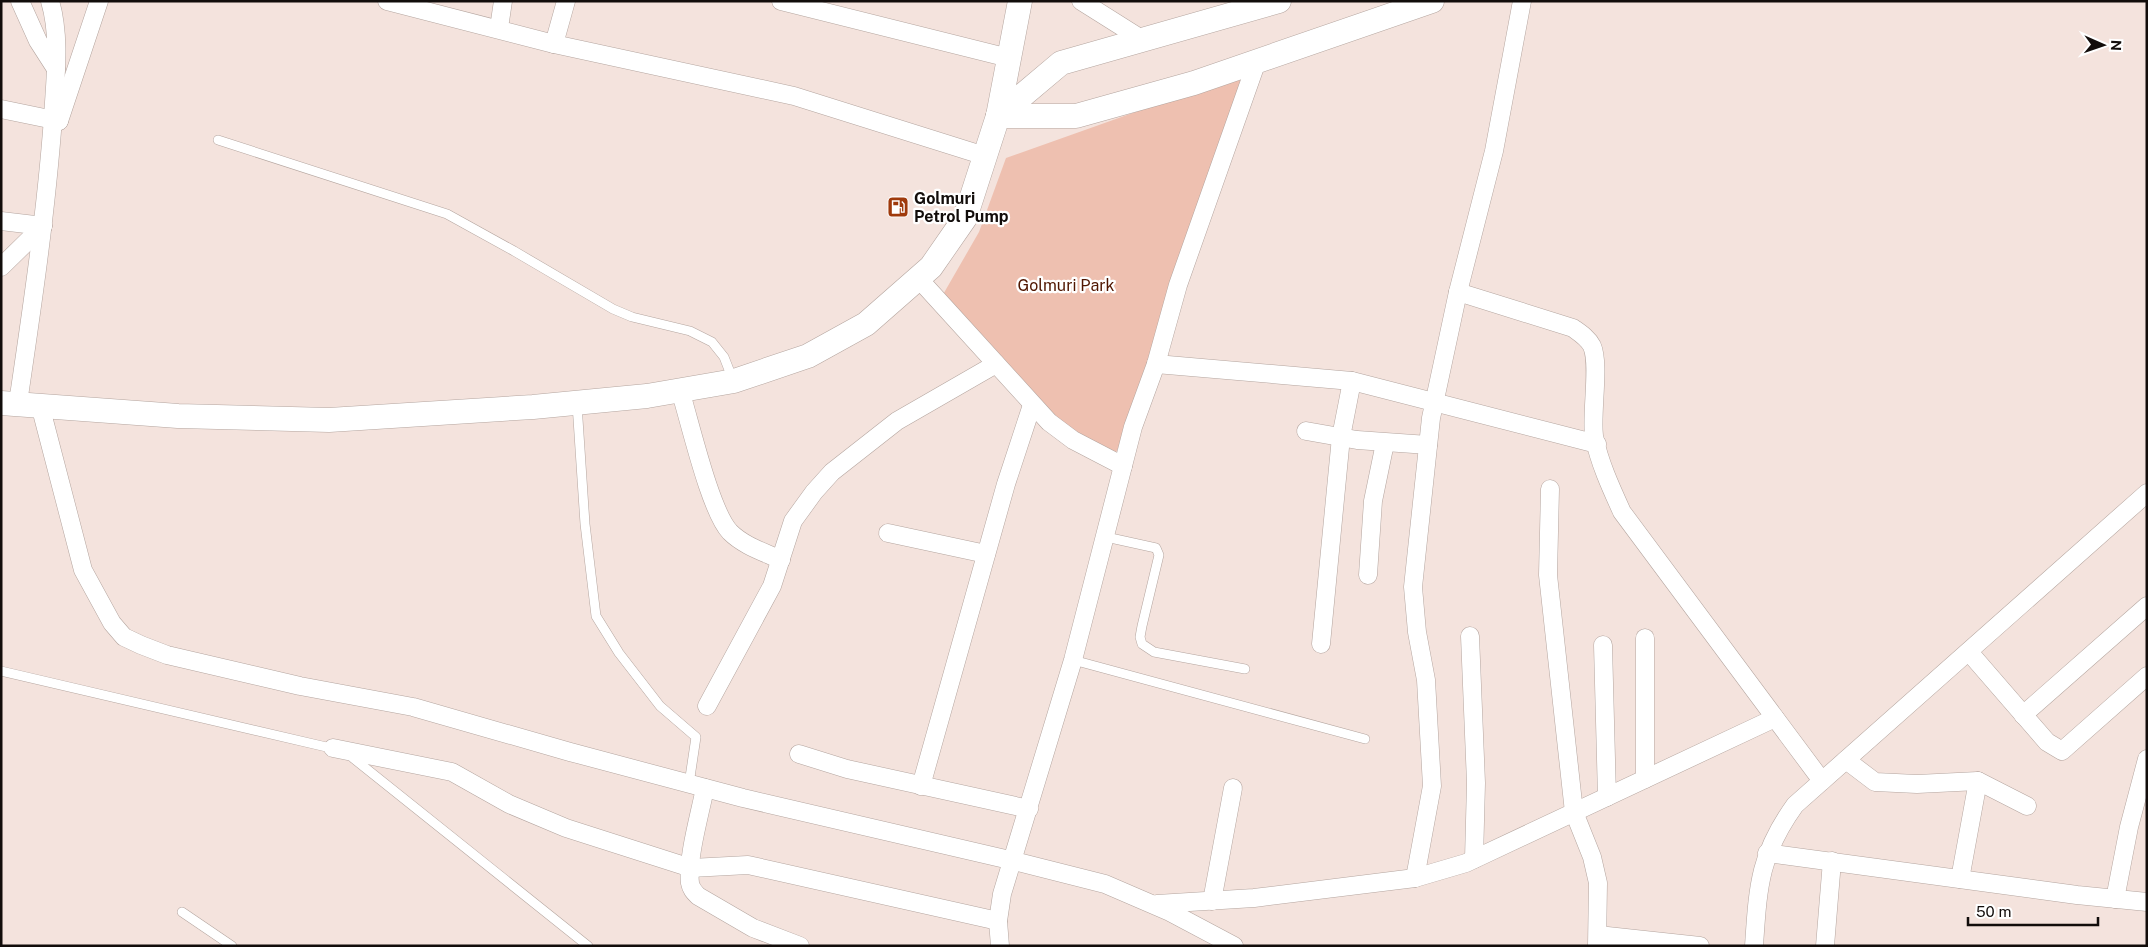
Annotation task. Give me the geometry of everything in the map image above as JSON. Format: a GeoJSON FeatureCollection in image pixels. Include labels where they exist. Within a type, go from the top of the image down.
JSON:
{"type":"FeatureCollection","features":[{"type":"Feature","properties":{"kind":"street"},"geometry":{"type":"LineString","coordinates":[[20,1],[38,41],[56,70]]}},
{"type":"Feature","properties":{"kind":"street"},"geometry":{"type":"LineString","coordinates":[[50,1],[55,18],[56,121]]}},
{"type":"Feature","properties":{"kind":"street"},"geometry":{"type":"LineString","coordinates":[[99,1],[56,121],[51,145],[43,226],[20,404],[83,570],[112,623],[124,637],[167,655],[300,686],[413,707],[697,786],[1104,884],[1152,904],[1234,946]]}},
{"type":"Feature","properties":{"kind":"street"},"geometry":{"type":"LineString","coordinates":[[387,1],[414,5],[554,44],[794,96],[985,156]]}},
{"type":"Feature","properties":{"kind":"street"},"geometry":{"type":"LineString","coordinates":[[500,28],[503,1]]}},
{"type":"Feature","properties":{"kind":"street"},"geometry":{"type":"LineString","coordinates":[[554,44],[566,1]]}},
{"type":"Feature","properties":{"kind":"street"},"geometry":{"type":"LineString","coordinates":[[781,1],[1009,58]]}},
{"type":"Feature","properties":{"kind":"street"},"geometry":{"type":"LineString","coordinates":[[20,404],[178,416],[329,420],[577,403],[680,390],[734,381],[808,356],[866,324],[931,267],[965,218],[998,116],[1020,1]]}},
{"type":"Feature","properties":{"kind":"street"},"geometry":{"type":"LineString","coordinates":[[1081,1],[1143,40]]}},
{"type":"Feature","properties":{"kind":"street"},"geometry":{"type":"LineString","coordinates":[[998,116],[1061,63],[1279,1]]}},
{"type":"Feature","properties":{"kind":"street"},"geometry":{"type":"LineString","coordinates":[[998,116],[1076,116],[1194,83],[1432,1]]}},
{"type":"Feature","properties":{"kind":"street"},"geometry":{"type":"LineString","coordinates":[[1415,878],[1432,786],[1426,680],[1417,632],[1413,587],[1428,445],[1434,401],[1458,292],[1494,151],[1522,1]]}},
{"type":"Feature","properties":{"kind":"street"},"geometry":{"type":"LineString","coordinates":[[1000,946],[998,922],[1002,894],[1014,861],[1073,660],[1133,427],[1156,364],[1178,286],[1257,62]]}},
{"type":"Feature","properties":{"kind":"street"},"geometry":{"type":"LineString","coordinates":[[1,109],[56,121]]}},
{"type":"Feature","properties":{"kind":"street"},"geometry":{"type":"LineString","coordinates":[[1,221],[43,226]]}},
{"type":"Feature","properties":{"kind":"street"},"geometry":{"type":"LineString","coordinates":[[1,267],[43,226]]}},
{"type":"Feature","properties":{"kind":"street"},"geometry":{"type":"LineString","coordinates":[[918,278],[1049,422],[1073,440],[1123,466]]}},
{"type":"Feature","properties":{"kind":"street"},"geometry":{"type":"LineString","coordinates":[[1458,292],[1573,328],[1586,337],[1593,347],[1594,434],[1602,466],[1622,512],[1822,781]]}},
{"type":"Feature","properties":{"kind":"street"},"geometry":{"type":"LineString","coordinates":[[707,706],[766,598],[781,560],[793,521],[814,492],[832,472],[897,421],[996,364]]}},
{"type":"Feature","properties":{"kind":"street"},"geometry":{"type":"LineString","coordinates":[[1156,364],[1352,381],[1597,444]]}},
{"type":"Feature","properties":{"kind":"street"},"geometry":{"type":"LineString","coordinates":[[1321,644],[1341,437],[1352,381]]}},
{"type":"Feature","properties":{"kind":"street"},"geometry":{"type":"LineString","coordinates":[[680,390],[708,485],[721,520],[739,540],[781,560]]}},
{"type":"Feature","properties":{"kind":"street"},"geometry":{"type":"LineString","coordinates":[[921,786],[1006,484],[1032,405]]}},
{"type":"Feature","properties":{"kind":"street"},"geometry":{"type":"LineString","coordinates":[[1306,431],[1385,443],[1428,445]]}},
{"type":"Feature","properties":{"kind":"street"},"geometry":{"type":"LineString","coordinates":[[1368,576],[1373,501],[1385,443]]}},
{"type":"Feature","properties":{"kind":"street"},"geometry":{"type":"LineString","coordinates":[[1550,488],[1548,575],[1574,812],[1592,857],[1598,883],[1598,940],[1700,946]]}},
{"type":"Feature","properties":{"kind":"street"},"geometry":{"type":"LineString","coordinates":[[1754,946],[1758,886],[1767,853],[1778,828],[1795,805],[2144,501]]}},
{"type":"Feature","properties":{"kind":"street"},"geometry":{"type":"LineString","coordinates":[[888,533],[986,554]]}},
{"type":"Feature","properties":{"kind":"street"},"geometry":{"type":"LineString","coordinates":[[2023,715],[2147,606]]}},
{"type":"Feature","properties":{"kind":"street"},"geometry":{"type":"LineString","coordinates":[[1470,636],[1476,774],[1474,859]]}},
{"type":"Feature","properties":{"kind":"street"},"geometry":{"type":"LineString","coordinates":[[1645,638],[1645,779]]}},
{"type":"Feature","properties":{"kind":"street"},"geometry":{"type":"LineString","coordinates":[[1603,645],[1608,797]]}},
{"type":"Feature","properties":{"kind":"street"},"geometry":{"type":"LineString","coordinates":[[1969,652],[2047,742],[2062,752],[2147,676]]}},
{"type":"Feature","properties":{"kind":"street"},"geometry":{"type":"LineString","coordinates":[[1152,904],[1254,898],[1415,878],[1474,859],[1775,718]]}},
{"type":"Feature","properties":{"kind":"street"},"geometry":{"type":"LineString","coordinates":[[333,748],[452,772],[509,804],[566,828],[691,868],[748,864],[998,922]]}},
{"type":"Feature","properties":{"kind":"street"},"geometry":{"type":"LineString","coordinates":[[799,754],[847,769],[1029,810]]}},
{"type":"Feature","properties":{"kind":"street"},"geometry":{"type":"LineString","coordinates":[[2115,899],[2129,827],[2147,759]]}},
{"type":"Feature","properties":{"kind":"street"},"geometry":{"type":"LineString","coordinates":[[1846,760],[1875,782],[1917,784],[1978,781],[2027,806]]}},
{"type":"Feature","properties":{"kind":"street"},"geometry":{"type":"LineString","coordinates":[[1960,879],[1978,781]]}},
{"type":"Feature","properties":{"kind":"street"},"geometry":{"type":"LineString","coordinates":[[697,786],[691,868],[692,889],[698,896],[752,928],[800,946]]}},
{"type":"Feature","properties":{"kind":"street"},"geometry":{"type":"LineString","coordinates":[[1212,901],[1233,788]]}},
{"type":"Feature","properties":{"kind":"street"},"geometry":{"type":"LineString","coordinates":[[1767,853],[2147,902]]}},
{"type":"Feature","properties":{"kind":"street"},"geometry":{"type":"LineString","coordinates":[[1825,946],[1832,861]]}},
{"type":"Feature","properties":{"kind":"lane"},"geometry":{"type":"LineString","coordinates":[[218,140],[447,214],[514,250],[613,310],[632,317],[690,331],[712,342],[724,357],[734,381]]}},
{"type":"Feature","properties":{"kind":"lane"},"geometry":{"type":"LineString","coordinates":[[577,403],[585,524],[596,616],[619,653],[660,706],[696,737],[697,786]]}},
{"type":"Feature","properties":{"kind":"lane"},"geometry":{"type":"LineString","coordinates":[[1106,537],[1147,545],[1156,548],[1159,554],[1142,626],[1140,637],[1142,644],[1154,652],[1245,669]]}},
{"type":"Feature","properties":{"kind":"lane"},"geometry":{"type":"LineString","coordinates":[[1073,660],[1174,689],[1365,739]]}},
{"type":"Feature","properties":{"kind":"lane"},"geometry":{"type":"LineString","coordinates":[[1,672],[333,748],[360,762],[585,945]]}},
{"type":"Feature","properties":{"kind":"lane"},"geometry":{"type":"LineString","coordinates":[[182,912],[232,946]]}},
{"type":"Feature","properties":{"kind":"green space","name":"Golmuri Park"},"geometry":{"type":"Polygon","coordinates":[[[1248,72],[1126,434],[1115,454],[1052,417],[941,298],[979,232],[1006,158],[1248,72]]]}},
{"type":"Feature","properties":{"kind":"place","name":"Golmuri Petrol Pump"},"geometry":{"type":"Point","coordinates":[898,207]}}]}
